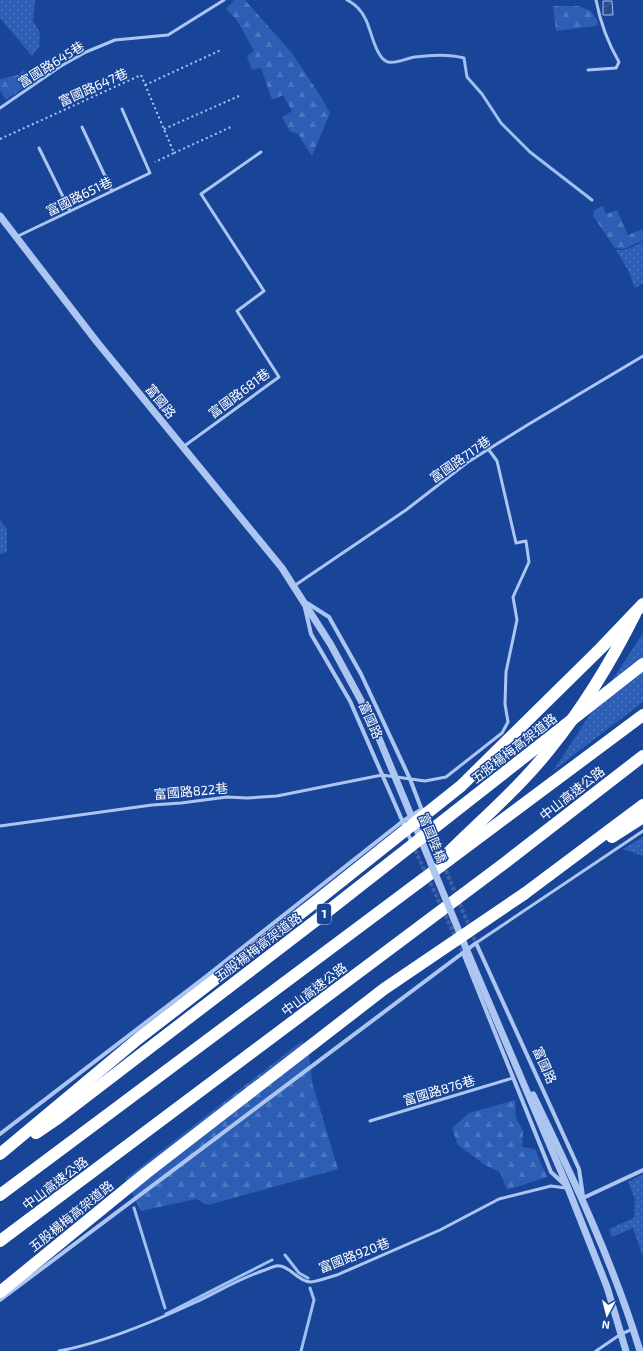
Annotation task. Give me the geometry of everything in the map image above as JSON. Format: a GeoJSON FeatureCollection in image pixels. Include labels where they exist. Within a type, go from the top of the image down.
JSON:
{"type":"FeatureCollection","features":[{"type":"Feature","properties":{"kind":"highway"},"geometry":{"type":"LineString","coordinates":[[413,887],[522,781],[549,750],[588,698],[616,652],[643,599]]}},
{"type":"Feature","properties":{"kind":"highway"},"geometry":{"type":"LineString","coordinates":[[0,1154],[139,1038],[314,903],[460,786],[601,648],[643,604]]}},
{"type":"Feature","properties":{"kind":"highway","name":"五股楊梅高架道路"},"geometry":{"type":"LineString","coordinates":[[0,1158],[64,1113],[323,915],[643,664]]}},
{"type":"Feature","properties":{"kind":"highway","name":"中山高速公路"},"geometry":{"type":"LineString","coordinates":[[0,1195],[643,715]]}},
{"type":"Feature","properties":{"kind":"highway","name":"中山高速公路"},"geometry":{"type":"LineString","coordinates":[[0,1241],[506,862],[643,756]]}},
{"type":"Feature","properties":{"kind":"highway"},"geometry":{"type":"LineString","coordinates":[[506,862],[643,764]]}},
{"type":"Feature","properties":{"kind":"highway","name":"五股楊梅高架道路"},"geometry":{"type":"LineString","coordinates":[[0,1292],[152,1168],[384,989],[524,894],[643,805]]}},
{"type":"Feature","properties":{"kind":"highway"},"geometry":{"type":"LineString","coordinates":[[524,894],[643,817]]}},
{"type":"Feature","properties":{"kind":"street","name":"富國路"},"geometry":{"type":"LineString","coordinates":[[0,216],[97,342],[282,568],[345,670],[371,719]]}},
{"type":"Feature","properties":{"kind":"street","name":"富國路"},"geometry":{"type":"LineString","coordinates":[[303,601],[329,617],[361,674],[410,779],[432,837]]}},
{"type":"Feature","properties":{"kind":"street","name":"富國路"},"geometry":{"type":"LineString","coordinates":[[303,601],[311,634],[350,701],[415,850]]}},
{"type":"Feature","properties":{"kind":"street","name":"富國陸橋"},"geometry":{"type":"LineString","coordinates":[[371,719],[473,965]]}},
{"type":"Feature","properties":{"kind":"street"},"geometry":{"type":"LineString","coordinates":[[0,1134],[204,978],[403,821],[422,809]]}},
{"type":"Feature","properties":{"kind":"street","name":"富國路"},"geometry":{"type":"LineString","coordinates":[[476,943],[579,1169],[583,1198]]}},
{"type":"Feature","properties":{"kind":"street"},"geometry":{"type":"LineString","coordinates":[[0,1300],[476,943]]}},
{"type":"Feature","properties":{"kind":"street","name":"富國路"},"geometry":{"type":"LineString","coordinates":[[463,953],[551,1172],[568,1188]]}},
{"type":"Feature","properties":{"kind":"street","name":"富國路"},"geometry":{"type":"LineString","coordinates":[[473,965],[568,1188],[607,1287],[625,1348]]}},
{"type":"Feature","properties":{"kind":"street","name":"富國路"},"geometry":{"type":"LineString","coordinates":[[494,1014],[583,1198],[617,1285],[640,1351]]}},
{"type":"Feature","properties":{"kind":"street"},"geometry":{"type":"LineString","coordinates":[[568,1188],[583,1198],[643,1170]]}},
{"type":"Feature","properties":{"kind":"lane","name":"富國路645巷"},"geometry":{"type":"LineString","coordinates":[[0,108],[61,66],[86,52],[115,40],[168,34],[224,0]]}},
{"type":"Feature","properties":{"kind":"lane"},"geometry":{"type":"LineString","coordinates":[[588,70],[616,68],[619,62],[613,51],[599,14],[596,0]]}},
{"type":"Feature","properties":{"kind":"lane","name":"富國路651巷"},"geometry":{"type":"LineString","coordinates":[[16,237],[150,173],[122,109]]}},
{"type":"Feature","properties":{"kind":"lane"},"geometry":{"type":"LineString","coordinates":[[82,127],[112,191]]}},
{"type":"Feature","properties":{"kind":"lane"},"geometry":{"type":"LineString","coordinates":[[39,148],[70,211]]}},
{"type":"Feature","properties":{"kind":"lane","name":"富國路681巷"},"geometry":{"type":"LineString","coordinates":[[183,447],[279,377],[237,311],[264,292],[201,194],[261,152]]}},
{"type":"Feature","properties":{"kind":"lane","name":"富國路717巷"},"geometry":{"type":"LineString","coordinates":[[294,586],[406,510],[468,462],[643,356]]}},
{"type":"Feature","properties":{"kind":"lane","name":"富國路822巷"},"geometry":{"type":"LineString","coordinates":[[0,826],[152,805],[227,797],[247,798],[277,796],[382,775],[425,781],[446,778],[502,733],[508,722],[505,704],[506,672],[517,620],[512,597],[529,562],[526,541],[516,543],[497,461],[489,450]]}},
{"type":"Feature","properties":{"kind":"lane"},"geometry":{"type":"LineString","coordinates":[[476,943],[643,830]]}},
{"type":"Feature","properties":{"kind":"lane","name":"富國路876巷"},"geometry":{"type":"LineString","coordinates":[[370,1121],[513,1078]]}},
{"type":"Feature","properties":{"kind":"lane","name":"富國路920巷"},"geometry":{"type":"LineString","coordinates":[[59,1351],[79,1347],[138,1326],[194,1303],[253,1274],[277,1266],[283,1266],[300,1278],[310,1282],[325,1279],[338,1275],[440,1230],[499,1200],[551,1186],[568,1188]]}},
{"type":"Feature","properties":{"kind":"lane"},"geometry":{"type":"LineString","coordinates":[[596,1351],[621,1334],[633,1329]]}},
{"type":"Feature","properties":{"kind":"path"},"geometry":{"type":"LineString","coordinates":[[145,85],[221,50]]}},
{"type":"Feature","properties":{"kind":"path","name":"富國路647巷"},"geometry":{"type":"LineString","coordinates":[[0,139],[141,75],[174,153]]}},
{"type":"Feature","properties":{"kind":"path"},"geometry":{"type":"LineString","coordinates":[[164,129],[239,96]]}},
{"type":"Feature","properties":{"kind":"path"},"geometry":{"type":"LineString","coordinates":[[155,162],[231,127]]}},
{"type":"Feature","properties":{"kind":"green space"},"geometry":{"type":"Polygon","coordinates":[[[0,0],[35,0],[33,21],[40,33],[39,47],[32,56],[0,18],[0,0]]]}},
{"type":"Feature","properties":{"kind":"green space"},"geometry":{"type":"Polygon","coordinates":[[[234,0],[245,0],[292,53],[330,113],[312,156],[298,134],[290,131],[282,117],[292,111],[283,95],[272,100],[261,68],[252,70],[247,56],[254,51],[237,20],[226,9],[234,0]]]}},
{"type":"Feature","properties":{"kind":"green space"},"geometry":{"type":"Polygon","coordinates":[[[553,6],[578,6],[591,11],[598,22],[596,26],[556,31],[553,6]]]}},
{"type":"Feature","properties":{"kind":"green space"},"geometry":{"type":"Polygon","coordinates":[[[23,70],[34,81],[6,100],[0,90],[0,79],[18,75],[23,70]]]}},
{"type":"Feature","properties":{"kind":"green space"},"geometry":{"type":"Polygon","coordinates":[[[603,206],[606,214],[617,210],[628,235],[643,229],[643,240],[624,249],[615,248],[593,216],[594,210],[603,206]]]}},
{"type":"Feature","properties":{"kind":"green space"},"geometry":{"type":"Polygon","coordinates":[[[643,242],[643,283],[635,288],[628,270],[616,250],[625,250],[643,242]]]}},
{"type":"Feature","properties":{"kind":"green space"},"geometry":{"type":"Polygon","coordinates":[[[0,520],[7,529],[7,552],[0,554],[0,520]]]}},
{"type":"Feature","properties":{"kind":"green space"},"geometry":{"type":"Polygon","coordinates":[[[643,633],[643,702],[553,771],[643,633]]]}},
{"type":"Feature","properties":{"kind":"green space"},"geometry":{"type":"Polygon","coordinates":[[[643,837],[643,856],[623,849],[643,837]]]}},
{"type":"Feature","properties":{"kind":"green space"},"geometry":{"type":"Polygon","coordinates":[[[302,1041],[309,1054],[312,1082],[338,1169],[208,1205],[196,1199],[141,1211],[125,1179],[302,1041]]]}},
{"type":"Feature","properties":{"kind":"green space"},"geometry":{"type":"Polygon","coordinates":[[[515,1100],[516,1118],[523,1131],[522,1147],[535,1149],[547,1177],[507,1190],[500,1172],[485,1165],[458,1145],[452,1128],[469,1113],[515,1100]]]}},
{"type":"Feature","properties":{"kind":"green space"},"geometry":{"type":"Polygon","coordinates":[[[643,1174],[643,1257],[633,1228],[612,1237],[609,1229],[634,1218],[635,1199],[628,1182],[643,1174]]]}},
{"type":"Feature","properties":{"kind":"water"},"geometry":{"type":"Polygon","coordinates":[[[603,1],[612,1],[613,15],[603,15],[603,1]]]}},
{"type":"Feature","properties":{"kind":"waterway"},"geometry":{"type":"LineString","coordinates":[[347,0],[360,11],[366,20],[374,44],[380,56],[388,62],[433,55],[446,55],[464,58],[467,77],[482,94],[501,123],[530,152],[592,200]]}},
{"type":"Feature","properties":{"kind":"waterway"},"geometry":{"type":"LineString","coordinates":[[134,1208],[165,1308]]}},
{"type":"Feature","properties":{"kind":"waterway"},"geometry":{"type":"LineString","coordinates":[[285,1255],[299,1273],[308,1278]]}},
{"type":"Feature","properties":{"kind":"waterway"},"geometry":{"type":"LineString","coordinates":[[166,1314],[272,1260]]}},
{"type":"Feature","properties":{"kind":"waterway"},"geometry":{"type":"LineString","coordinates":[[301,1351],[314,1300],[310,1288]]}},
{"type":"Feature","properties":{"kind":"tunnel"},"geometry":{"type":"LineString","coordinates":[[432,837],[476,943]]}},
{"type":"Feature","properties":{"kind":"tunnel"},"geometry":{"type":"LineString","coordinates":[[415,850],[463,953]]}}]}
